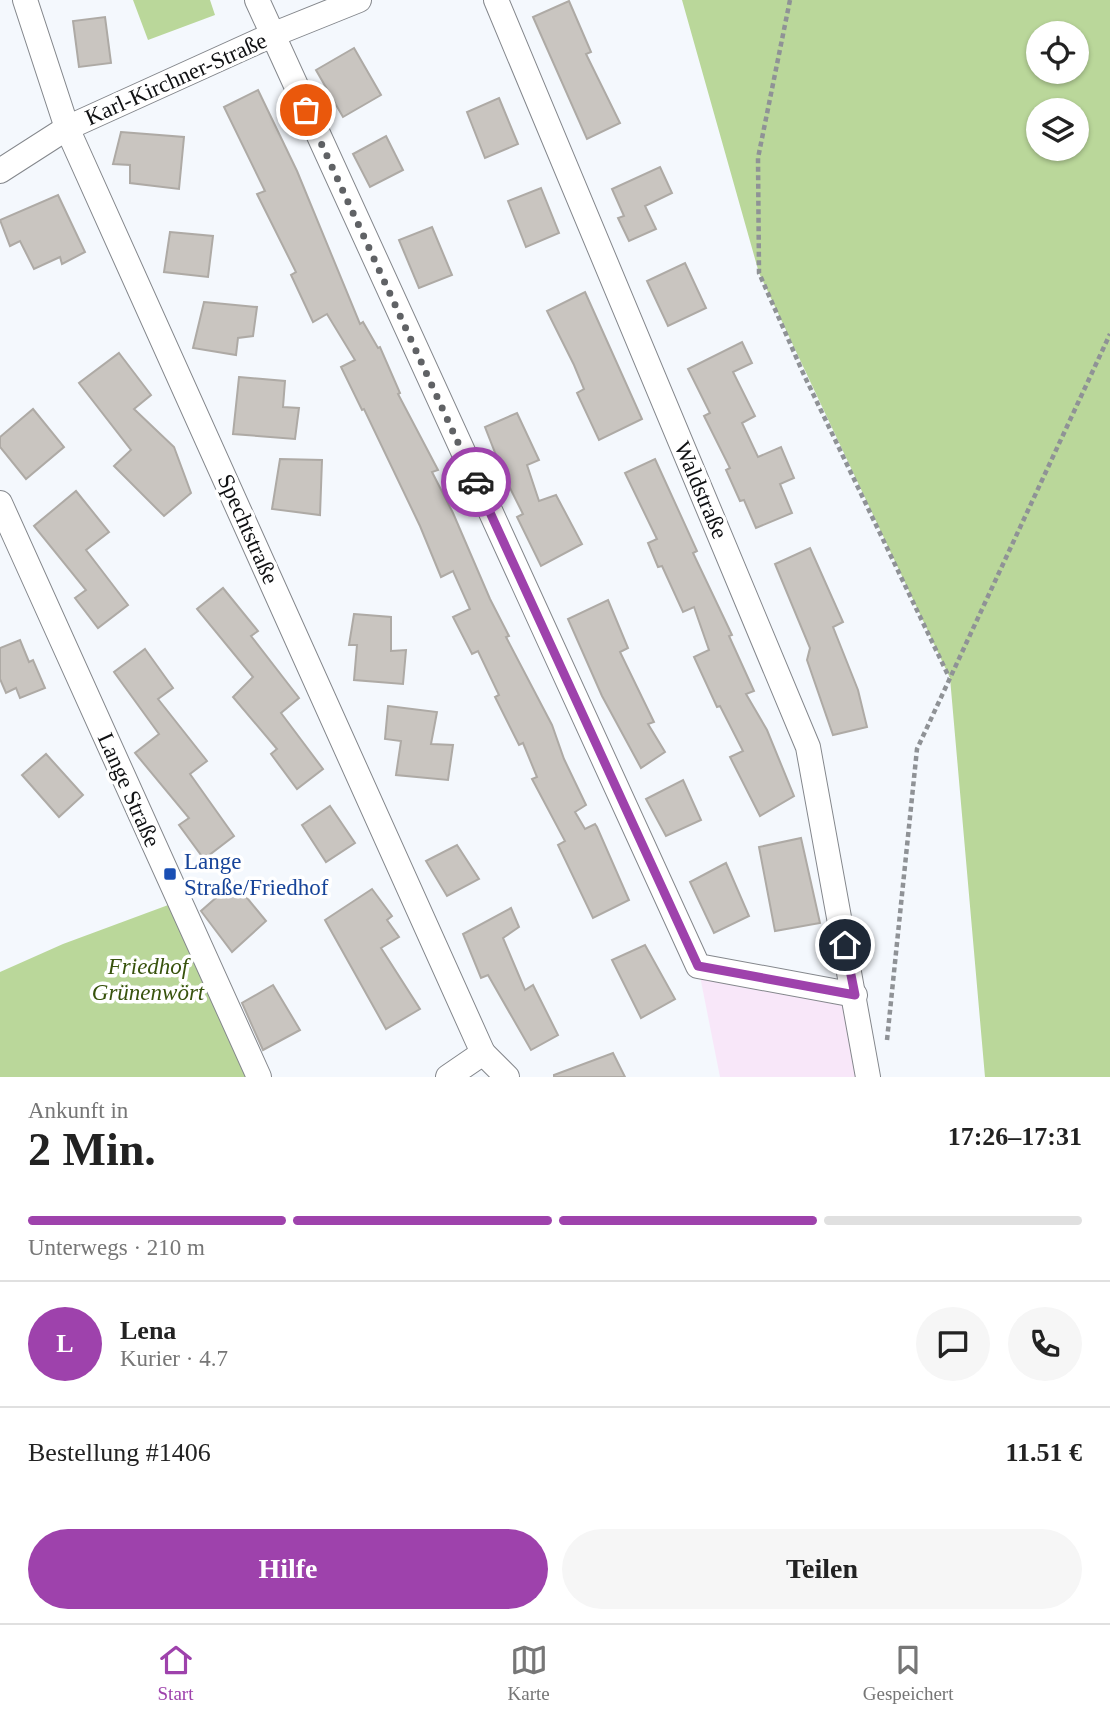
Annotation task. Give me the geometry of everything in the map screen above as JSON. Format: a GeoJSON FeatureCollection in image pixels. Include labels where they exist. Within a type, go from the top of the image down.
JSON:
{"type":"FeatureCollection","features":[{"type":"Feature","properties":{"kind":"street","name":"Spechtstraße"},"geometry":{"type":"LineString","coordinates":[[24,0],[67,128],[483,1053]]}},
{"type":"Feature","properties":{"kind":"street"},"geometry":{"type":"LineString","coordinates":[[257,0],[698,966],[855,995]]}},
{"type":"Feature","properties":{"kind":"street","name":"Karl-Kirchner-Straße"},"geometry":{"type":"LineString","coordinates":[[0,171],[67,128],[272,35],[359,0]]}},
{"type":"Feature","properties":{"kind":"street","name":"Waldstraße"},"geometry":{"type":"LineString","coordinates":[[496,0],[808,747],[868,1077]]}},
{"type":"Feature","properties":{"kind":"street","name":"Lange Straße"},"geometry":{"type":"LineString","coordinates":[[0,503],[259,1077]]}},
{"type":"Feature","properties":{"kind":"street"},"geometry":{"type":"LineString","coordinates":[[448,1077],[483,1053],[507,1077]]}},
{"type":"Feature","properties":{"kind":"path"},"geometry":{"type":"LineString","coordinates":[[790,0],[758,158],[759,273],[804,375],[950,678]]}},
{"type":"Feature","properties":{"kind":"path"},"geometry":{"type":"LineString","coordinates":[[886,1050],[917,749],[1110,334]]}},
{"type":"Feature","properties":{"kind":"shaded area"},"geometry":{"type":"Polygon","coordinates":[[[698,966],[855,995],[868,1077],[720,1077],[698,966]]]}},
{"type":"Feature","properties":{"kind":"green space"},"geometry":{"type":"Polygon","coordinates":[[[133,0],[210,0],[215,15],[148,40],[133,0]]]}},
{"type":"Feature","properties":{"kind":"green space"},"geometry":{"type":"Polygon","coordinates":[[[682,0],[1110,0],[1110,1077],[985,1077],[950,678],[759,273],[682,0]]]}},
{"type":"Feature","properties":{"kind":"green space","name":"Friedhof Grünenwört"},"geometry":{"type":"Polygon","coordinates":[[[179,901],[259,1077],[0,1077],[0,972],[63,944],[179,901]]]}},
{"type":"Feature","properties":{"kind":"building"},"geometry":{"type":"Polygon","coordinates":[[[569,1],[591,52],[586,54],[620,123],[587,139],[533,17],[569,1]]]}},
{"type":"Feature","properties":{"kind":"building"},"geometry":{"type":"Polygon","coordinates":[[[105,17],[111,63],[79,67],[73,21],[105,17]]]}},
{"type":"Feature","properties":{"kind":"building"},"geometry":{"type":"Polygon","coordinates":[[[354,48],[381,95],[343,117],[316,70],[354,48]]]}},
{"type":"Feature","properties":{"kind":"building"},"geometry":{"type":"Polygon","coordinates":[[[258,90],[297,171],[360,324],[363,322],[378,348],[380,347],[400,393],[398,394],[438,470],[432,472],[509,636],[506,637],[552,725],[564,759],[586,805],[575,812],[585,829],[595,824],[597,827],[629,900],[593,918],[558,845],[565,841],[532,779],[537,777],[523,743],[519,745],[495,697],[499,695],[478,651],[472,654],[453,617],[470,609],[453,571],[441,577],[420,526],[341,367],[355,360],[327,314],[313,322],[291,275],[296,272],[257,194],[265,191],[224,107],[258,90]]]}},
{"type":"Feature","properties":{"kind":"building"},"geometry":{"type":"Polygon","coordinates":[[[499,98],[518,144],[485,158],[467,112],[499,98]]]}},
{"type":"Feature","properties":{"kind":"building"},"geometry":{"type":"Polygon","coordinates":[[[121,132],[184,137],[179,189],[130,183],[130,165],[113,164],[121,132]]]}},
{"type":"Feature","properties":{"kind":"building"},"geometry":{"type":"Polygon","coordinates":[[[386,136],[403,170],[370,187],[353,154],[386,136]]]}},
{"type":"Feature","properties":{"kind":"building"},"geometry":{"type":"Polygon","coordinates":[[[660,167],[672,193],[645,206],[656,229],[629,241],[618,218],[624,216],[612,189],[660,167]]]}},
{"type":"Feature","properties":{"kind":"building"},"geometry":{"type":"Polygon","coordinates":[[[541,188],[559,233],[526,247],[508,201],[541,188]]]}},
{"type":"Feature","properties":{"kind":"building"},"geometry":{"type":"Polygon","coordinates":[[[58,195],[85,252],[62,264],[60,257],[34,269],[20,241],[10,246],[0,220],[58,195]]]}},
{"type":"Feature","properties":{"kind":"building"},"geometry":{"type":"Polygon","coordinates":[[[432,227],[452,275],[419,288],[399,240],[432,227]]]}},
{"type":"Feature","properties":{"kind":"building"},"geometry":{"type":"Polygon","coordinates":[[[170,232],[213,236],[208,277],[164,272],[170,232]]]}},
{"type":"Feature","properties":{"kind":"building"},"geometry":{"type":"Polygon","coordinates":[[[685,263],[706,308],[668,326],[647,281],[685,263]]]}},
{"type":"Feature","properties":{"kind":"building"},"geometry":{"type":"Polygon","coordinates":[[[585,292],[642,419],[599,440],[577,393],[584,389],[547,311],[585,292]]]}},
{"type":"Feature","properties":{"kind":"building"},"geometry":{"type":"Polygon","coordinates":[[[204,302],[257,307],[253,336],[238,338],[236,355],[193,348],[204,302]]]}},
{"type":"Feature","properties":{"kind":"building"},"geometry":{"type":"Polygon","coordinates":[[[742,342],[752,363],[733,372],[755,416],[742,423],[758,457],[781,447],[794,478],[780,484],[792,513],[756,528],[744,500],[740,501],[726,470],[730,468],[704,416],[710,413],[688,369],[742,342]]]}},
{"type":"Feature","properties":{"kind":"building"},"geometry":{"type":"Polygon","coordinates":[[[119,353],[151,395],[134,409],[174,447],[191,493],[164,516],[114,466],[131,450],[79,383],[119,353]]]}},
{"type":"Feature","properties":{"kind":"building"},"geometry":{"type":"Polygon","coordinates":[[[239,377],[285,381],[283,407],[299,408],[295,439],[233,434],[239,377]]]}},
{"type":"Feature","properties":{"kind":"building"},"geometry":{"type":"Polygon","coordinates":[[[33,409],[64,447],[26,479],[0,447],[0,437],[33,409]]]}},
{"type":"Feature","properties":{"kind":"building"},"geometry":{"type":"Polygon","coordinates":[[[517,413],[539,460],[527,465],[539,501],[556,495],[582,544],[541,566],[517,517],[523,514],[485,427],[517,413]]]}},
{"type":"Feature","properties":{"kind":"building"},"geometry":{"type":"Polygon","coordinates":[[[280,459],[322,460],[320,515],[272,509],[280,459]]]}},
{"type":"Feature","properties":{"kind":"building"},"geometry":{"type":"Polygon","coordinates":[[[655,459],[697,551],[693,553],[732,635],[729,636],[754,691],[746,694],[767,730],[794,796],[760,816],[730,757],[743,751],[720,706],[717,707],[694,657],[709,650],[694,607],[683,612],[662,566],[658,567],[648,543],[657,539],[625,473],[655,459]]]}},
{"type":"Feature","properties":{"kind":"building"},"geometry":{"type":"Polygon","coordinates":[[[76,491],[109,532],[86,550],[128,605],[98,628],[75,598],[86,590],[34,526],[76,491]]]}},
{"type":"Feature","properties":{"kind":"building"},"geometry":{"type":"Polygon","coordinates":[[[810,548],[843,622],[833,627],[858,690],[867,727],[833,735],[807,660],[810,648],[775,564],[810,548]]]}},
{"type":"Feature","properties":{"kind":"building"},"geometry":{"type":"Polygon","coordinates":[[[223,588],[258,631],[251,636],[299,698],[281,713],[323,769],[297,789],[271,754],[277,749],[233,697],[253,677],[197,609],[223,588]]]}},
{"type":"Feature","properties":{"kind":"building"},"geometry":{"type":"Polygon","coordinates":[[[608,600],[628,648],[620,652],[654,722],[648,724],[665,752],[641,768],[602,696],[568,619],[608,600]]]}},
{"type":"Feature","properties":{"kind":"building"},"geometry":{"type":"Polygon","coordinates":[[[354,614],[391,617],[391,651],[406,650],[403,684],[354,680],[357,645],[349,645],[354,614]]]}},
{"type":"Feature","properties":{"kind":"building"},"geometry":{"type":"Polygon","coordinates":[[[20,640],[29,662],[33,660],[45,688],[20,698],[16,688],[6,693],[0,679],[0,648],[20,640]]]}},
{"type":"Feature","properties":{"kind":"building"},"geometry":{"type":"Polygon","coordinates":[[[145,649],[173,688],[158,699],[207,761],[190,774],[234,836],[204,859],[179,825],[189,818],[135,753],[159,734],[114,672],[145,649]]]}},
{"type":"Feature","properties":{"kind":"building"},"geometry":{"type":"Polygon","coordinates":[[[388,706],[437,712],[431,744],[453,745],[448,780],[396,775],[401,741],[385,739],[388,706]]]}},
{"type":"Feature","properties":{"kind":"building"},"geometry":{"type":"Polygon","coordinates":[[[46,754],[83,795],[59,817],[22,775],[46,754]]]}},
{"type":"Feature","properties":{"kind":"building"},"geometry":{"type":"Polygon","coordinates":[[[683,780],[701,820],[666,836],[646,799],[683,780]]]}},
{"type":"Feature","properties":{"kind":"building"},"geometry":{"type":"Polygon","coordinates":[[[330,806],[355,843],[326,862],[302,825],[330,806]]]}},
{"type":"Feature","properties":{"kind":"building"},"geometry":{"type":"Polygon","coordinates":[[[801,838],[820,923],[775,931],[759,847],[801,838]]]}},
{"type":"Feature","properties":{"kind":"building"},"geometry":{"type":"Polygon","coordinates":[[[457,845],[479,879],[447,896],[426,861],[457,845]]]}},
{"type":"Feature","properties":{"kind":"building"},"geometry":{"type":"Polygon","coordinates":[[[726,863],[749,916],[714,933],[690,882],[726,863]]]}},
{"type":"Feature","properties":{"kind":"building"},"geometry":{"type":"Polygon","coordinates":[[[234,882],[266,921],[232,952],[201,911],[234,882]]]}},
{"type":"Feature","properties":{"kind":"building"},"geometry":{"type":"Polygon","coordinates":[[[372,889],[392,916],[387,920],[399,937],[381,948],[420,1009],[386,1029],[325,920],[372,889]]]}},
{"type":"Feature","properties":{"kind":"building"},"geometry":{"type":"Polygon","coordinates":[[[511,908],[519,927],[503,938],[525,990],[533,985],[558,1035],[531,1050],[488,975],[481,978],[463,934],[511,908]]]}},
{"type":"Feature","properties":{"kind":"building"},"geometry":{"type":"Polygon","coordinates":[[[645,945],[675,999],[641,1018],[612,960],[645,945]]]}},
{"type":"Feature","properties":{"kind":"building"},"geometry":{"type":"Polygon","coordinates":[[[273,985],[300,1030],[263,1050],[242,1003],[273,985]]]}},
{"type":"Feature","properties":{"kind":"building"},"geometry":{"type":"Polygon","coordinates":[[[613,1053],[625,1077],[554,1077],[554,1075],[613,1053]]]}},
{"type":"Feature","properties":{"kind":"way so far"},"geometry":{"type":"LineString","coordinates":[[306,110],[476,482]]}},
{"type":"Feature","properties":{"kind":"place","name":"Lange Straße/Friedhof"},"geometry":{"type":"Point","coordinates":[170,874]}},
{"type":"Feature","properties":{"kind":"route"},"geometry":{"type":"LineString","coordinates":[[476,482],[698,966],[855,995],[845,945]]}}]}
